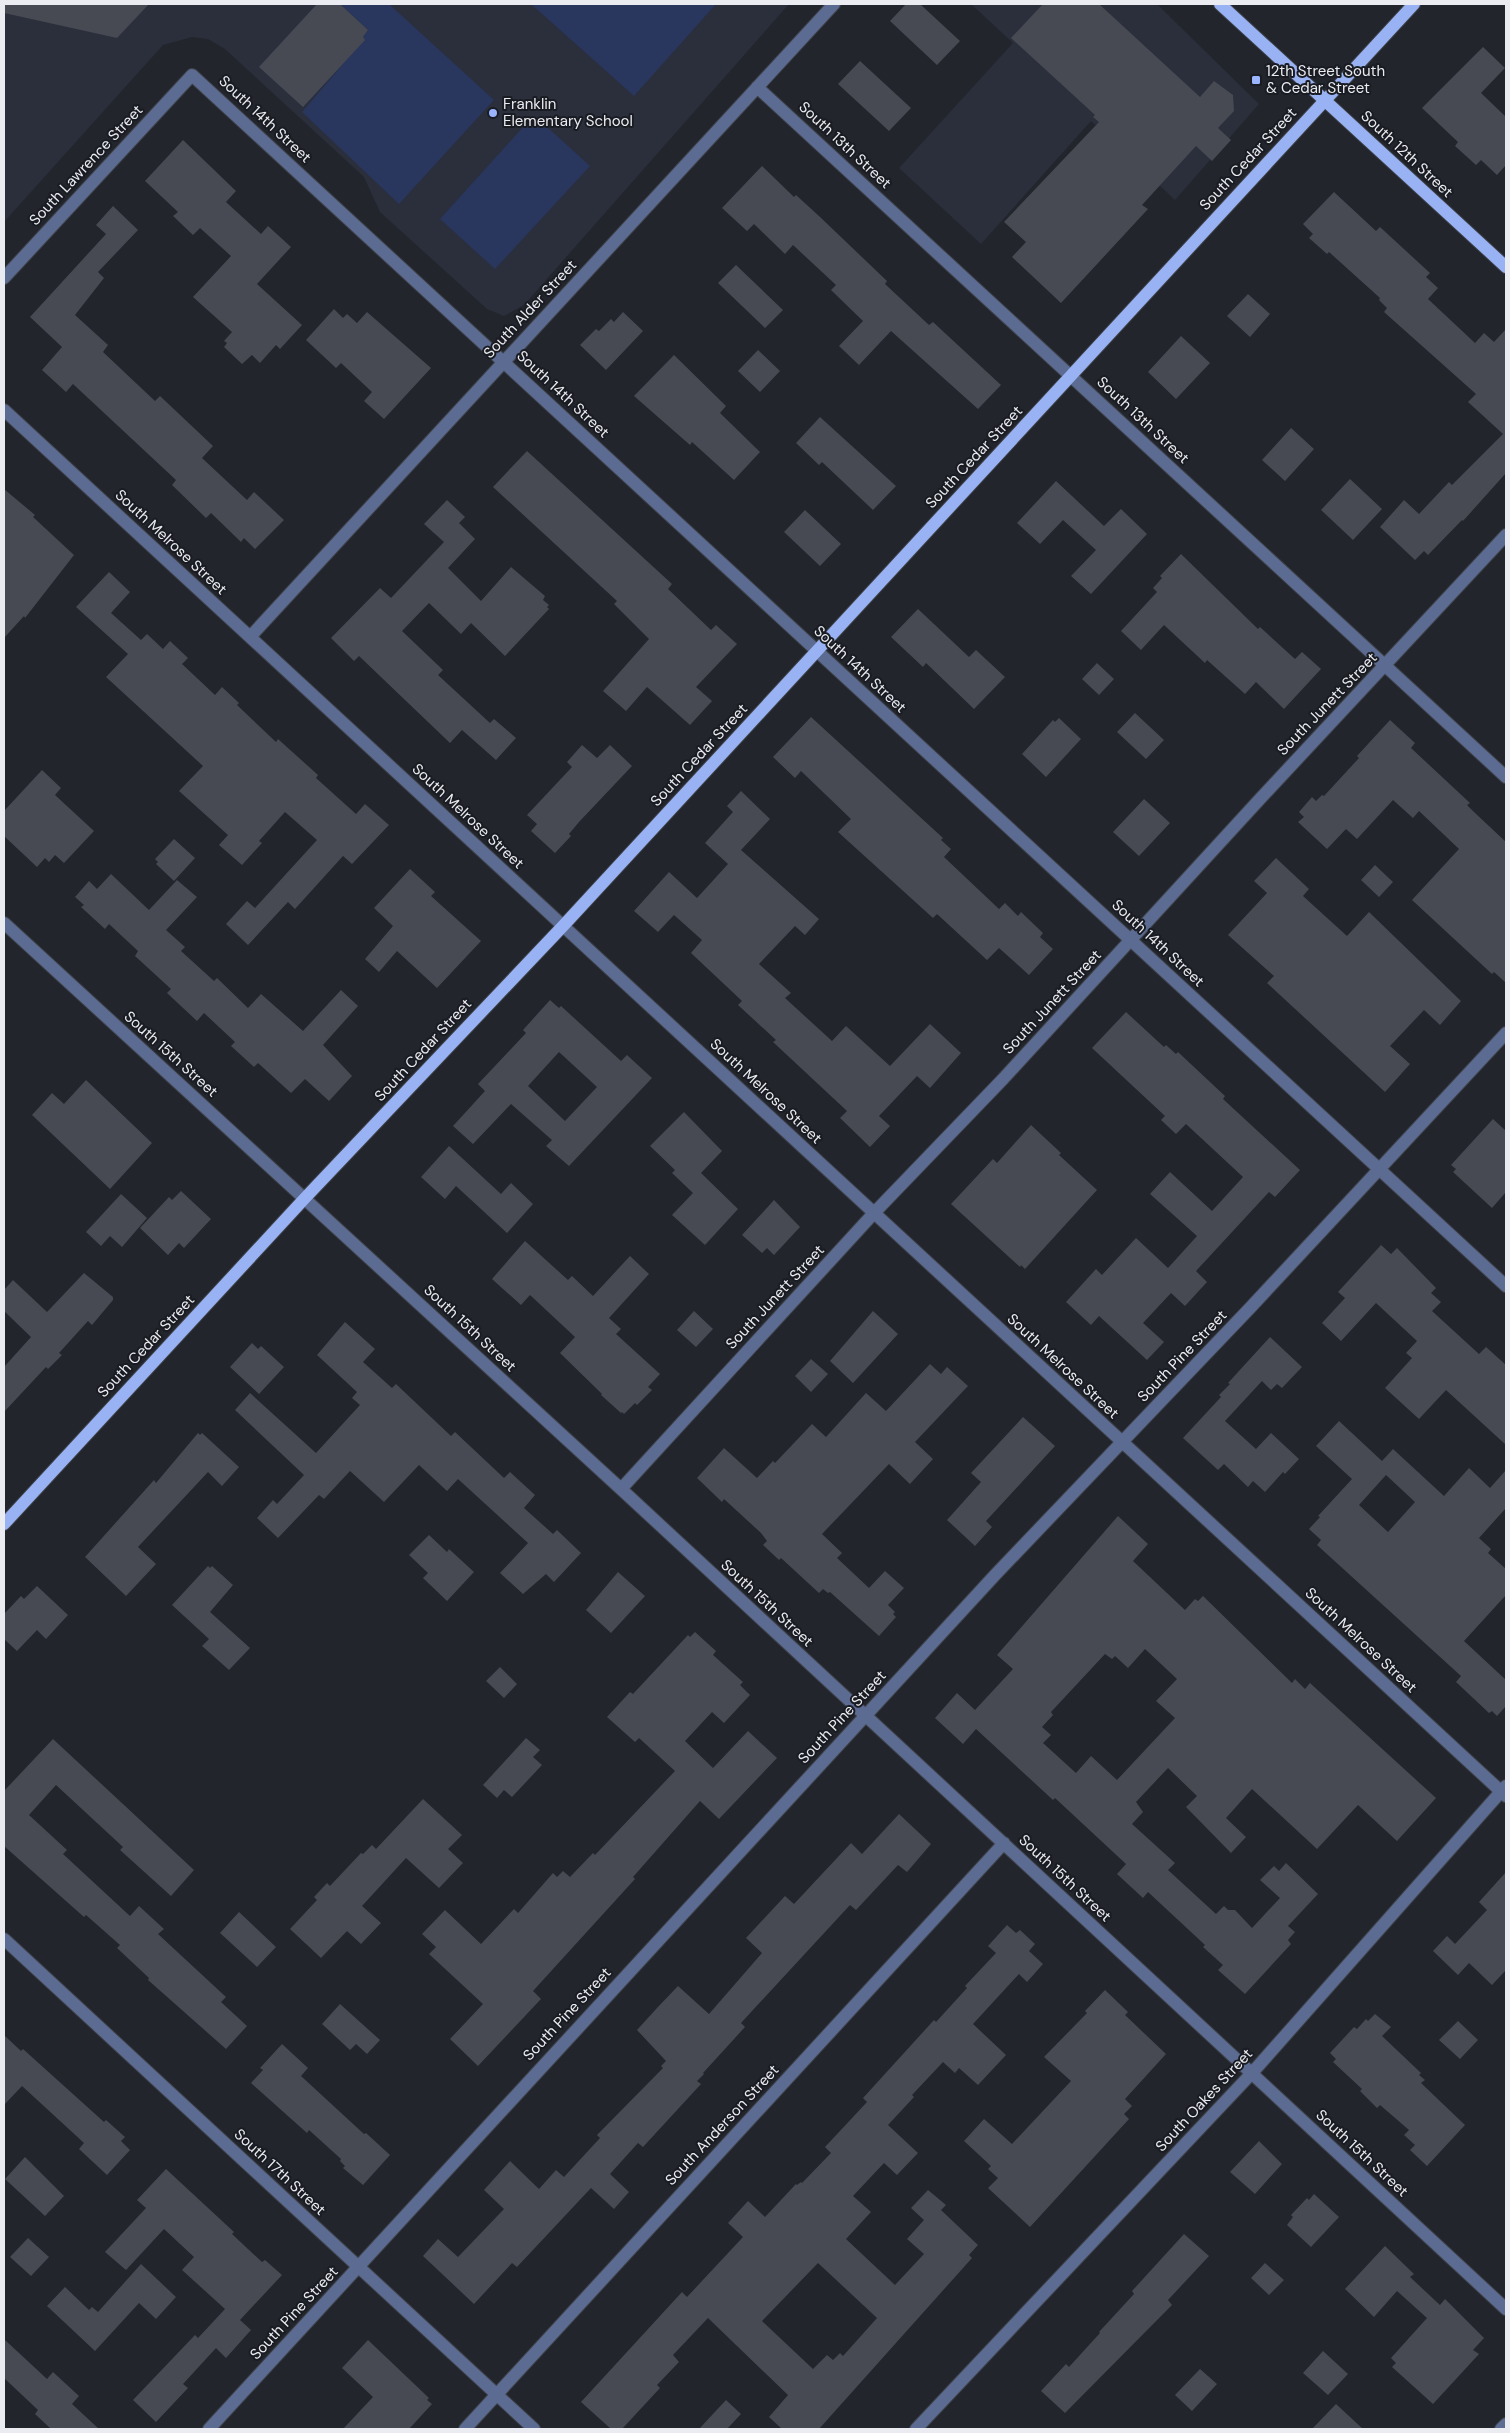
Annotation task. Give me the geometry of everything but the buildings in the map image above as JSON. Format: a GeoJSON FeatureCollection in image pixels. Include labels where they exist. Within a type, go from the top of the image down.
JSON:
{"type":"FeatureCollection","features":[{"type":"Feature","properties":{"kind":"main road","name":"South 12th Street"},"geometry":{"type":"LineString","coordinates":[[1220,4],[1506,268]]}},
{"type":"Feature","properties":{"kind":"main road","name":"South Cedar Street"},"geometry":{"type":"LineString","coordinates":[[4,1524],[305,1198],[563,926],[1414,4]]}},
{"type":"Feature","properties":{"kind":"street","name":"South Alder Street"},"geometry":{"type":"LineString","coordinates":[[250,637],[834,4]]}},
{"type":"Feature","properties":{"kind":"street","name":"South Lawrence Street"},"geometry":{"type":"LineString","coordinates":[[4,278],[192,75]]}},
{"type":"Feature","properties":{"kind":"street","name":"South 14th Street"},"geometry":{"type":"LineString","coordinates":[[192,75],[1506,1286]]}},
{"type":"Feature","properties":{"kind":"street","name":"South 13th Street"},"geometry":{"type":"LineString","coordinates":[[757,86],[1506,777]]}},
{"type":"Feature","properties":{"kind":"street","name":"South Melrose Street"},"geometry":{"type":"LineString","coordinates":[[4,410],[1121,1442],[1505,1791]]}},
{"type":"Feature","properties":{"kind":"street","name":"South Junett Street"},"geometry":{"type":"LineString","coordinates":[[621,1489],[874,1213],[1003,1079],[1506,535]]}},
{"type":"Feature","properties":{"kind":"street","name":"South 15th Street"},"geometry":{"type":"LineString","coordinates":[[4,923],[621,1489],[1506,2309]]}},
{"type":"Feature","properties":{"kind":"street","name":"South Pine Street"},"geometry":{"type":"LineString","coordinates":[[209,2429],[865,1716],[1121,1442],[1250,1308],[1506,1033]]}},
{"type":"Feature","properties":{"kind":"street","name":"South Oakes Street"},"geometry":{"type":"LineString","coordinates":[[916,2429],[1252,2073],[1505,1791]]}},
{"type":"Feature","properties":{"kind":"street","name":"South Anderson Street"},"geometry":{"type":"LineString","coordinates":[[465,2429],[1004,1843]]}},
{"type":"Feature","properties":{"kind":"street","name":"South 17th Street"},"geometry":{"type":"LineString","coordinates":[[4,1939],[534,2429]]}},
{"type":"Feature","properties":{"kind":"street"},"geometry":{"type":"LineString","coordinates":[[1501,2429],[1506,2424]]}},
{"type":"Feature","properties":{"kind":"shaded area","name":"Franklin Elementary School"},"geometry":{"type":"Polygon","coordinates":[[[4,4],[789,4],[524,305],[504,316],[487,309],[380,212],[364,177],[225,49],[208,39],[192,37],[163,45],[4,222],[4,4]]]}},
{"type":"Feature","properties":{"kind":"shaded area"},"geometry":{"type":"Polygon","coordinates":[[[317,4],[327,4],[363,37],[368,30],[340,4],[389,4],[494,100],[399,204],[302,112],[344,63],[303,107],[259,67],[317,4]]]}},
{"type":"Feature","properties":{"kind":"shaded area"},"geometry":{"type":"Polygon","coordinates":[[[531,4],[716,4],[634,96],[531,4]]]}},
{"type":"Feature","properties":{"kind":"shaded area"},"geometry":{"type":"Polygon","coordinates":[[[971,4],[1157,4],[1259,104],[1175,200],[1091,121],[981,244],[899,168],[1013,43],[971,4]]]}},
{"type":"Feature","properties":{"kind":"shaded area"},"geometry":{"type":"Polygon","coordinates":[[[534,115],[590,166],[495,269],[440,219],[534,115]]]}},
{"type":"Feature","properties":{"kind":"place","name":"12th Street South & Cedar Street"},"geometry":{"type":"Point","coordinates":[1256,80]}},
{"type":"Feature","properties":{"kind":"place","name":"Franklin Elementary School"},"geometry":{"type":"Point","coordinates":[493,113]}}]}
